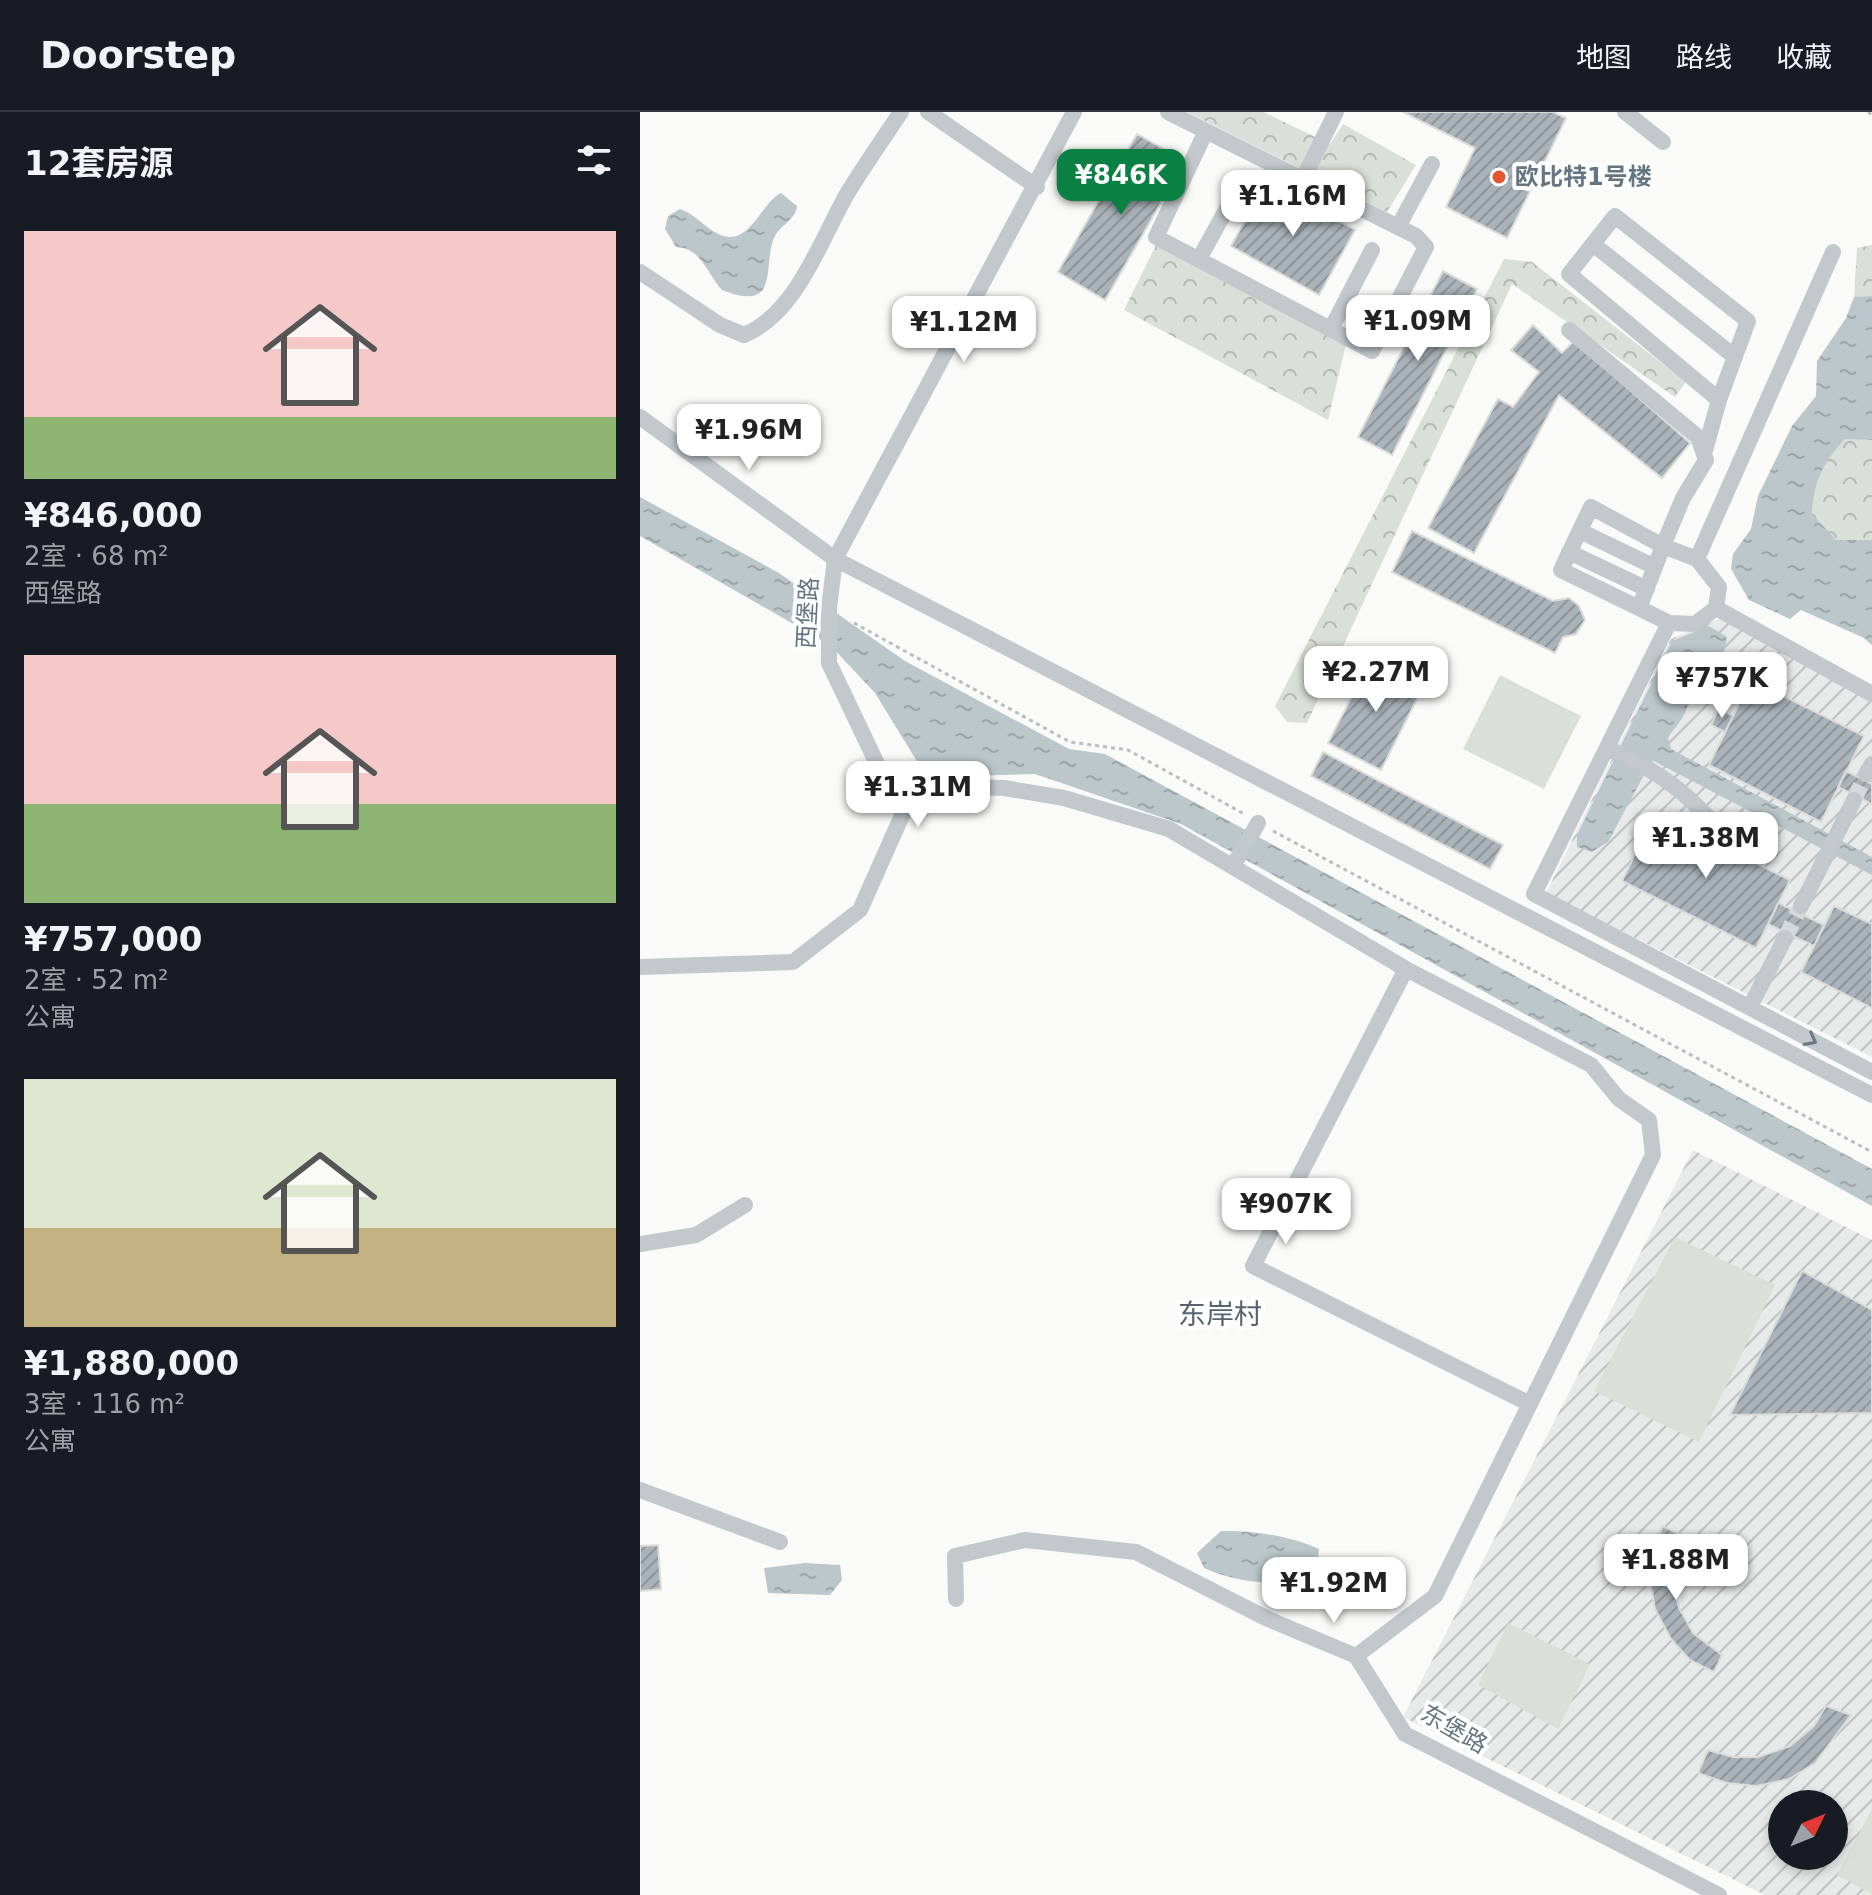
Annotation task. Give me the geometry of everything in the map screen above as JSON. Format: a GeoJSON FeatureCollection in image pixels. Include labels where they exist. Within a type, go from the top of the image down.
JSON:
{"type":"FeatureCollection","features":[{"type":"Feature","properties":{"kind":"street"},"geometry":{"type":"LineString","coordinates":[[640,272],[720,325],[744,335],[764,326],[790,294],[848,194],[901,112]]}},
{"type":"Feature","properties":{"kind":"street"},"geometry":{"type":"LineString","coordinates":[[928,112],[1037,187]]}},
{"type":"Feature","properties":{"kind":"street","name":"西堡路"},"geometry":{"type":"LineString","coordinates":[[904,811],[880,770],[828,659],[829,608],[835,559],[1037,187],[1074,112]]}},
{"type":"Feature","properties":{"kind":"street"},"geometry":{"type":"LineString","coordinates":[[1168,112],[1303,179],[1416,236],[1426,247],[1372,351],[1156,237],[1206,131]]}},
{"type":"Feature","properties":{"kind":"street"},"geometry":{"type":"LineString","coordinates":[[1303,179],[1336,112]]}},
{"type":"Feature","properties":{"kind":"street"},"geometry":{"type":"LineString","coordinates":[[1625,112],[1663,142]]}},
{"type":"Feature","properties":{"kind":"street"},"geometry":{"type":"LineString","coordinates":[[1398,227],[1432,164]]}},
{"type":"Feature","properties":{"kind":"street"},"geometry":{"type":"LineString","coordinates":[[1199,259],[1242,181]]}},
{"type":"Feature","properties":{"kind":"street"},"geometry":{"type":"LineString","coordinates":[[1704,454],[1719,400],[1748,321],[1615,216],[1569,274],[1719,400]]}},
{"type":"Feature","properties":{"kind":"street"},"geometry":{"type":"LineString","coordinates":[[1593,244],[1735,357]]}},
{"type":"Feature","properties":{"kind":"street"},"geometry":{"type":"LineString","coordinates":[[1331,329],[1372,250]]}},
{"type":"Feature","properties":{"kind":"street"},"geometry":{"type":"LineString","coordinates":[[1697,559],[1833,252]]}},
{"type":"Feature","properties":{"kind":"street"},"geometry":{"type":"LineString","coordinates":[[1569,330],[1698,437],[1706,460],[1683,498],[1639,608]]}},
{"type":"Feature","properties":{"kind":"street"},"geometry":{"type":"LineString","coordinates":[[640,417],[835,559],[1872,1095]]}},
{"type":"Feature","properties":{"kind":"street"},"geometry":{"type":"LineString","coordinates":[[1591,507],[1663,546],[1697,559],[1719,587],[1716,608],[1695,624],[1669,623],[1561,570],[1591,507]]}},
{"type":"Feature","properties":{"kind":"street"},"geometry":{"type":"LineString","coordinates":[[1580,531],[1655,567]]}},
{"type":"Feature","properties":{"kind":"street"},"geometry":{"type":"LineString","coordinates":[[1569,552],[1647,589]]}},
{"type":"Feature","properties":{"kind":"street"},"geometry":{"type":"LineString","coordinates":[[1716,608],[1872,694]]}},
{"type":"Feature","properties":{"kind":"street"},"geometry":{"type":"LineString","coordinates":[[1669,623],[1610,749],[1534,894],[1872,1072]]}},
{"type":"Feature","properties":{"kind":"street"},"geometry":{"type":"LineString","coordinates":[[1610,749],[1651,767],[1702,809],[1726,836]]}},
{"type":"Feature","properties":{"kind":"street"},"geometry":{"type":"LineString","coordinates":[[640,967],[793,962],[860,910],[904,811],[943,786],[1004,788],[1064,798],[1169,829],[1406,969],[1591,1065],[1619,1099],[1649,1120],[1653,1155],[1435,1596],[1356,1656],[1268,1619],[1136,1552],[1025,1540],[955,1556],[956,1599]]}},
{"type":"Feature","properties":{"kind":"street"},"geometry":{"type":"LineString","coordinates":[[1801,906],[1854,800]]}},
{"type":"Feature","properties":{"kind":"street"},"geometry":{"type":"LineString","coordinates":[[1233,866],[1258,823]]}},
{"type":"Feature","properties":{"kind":"street"},"geometry":{"type":"LineString","coordinates":[[1750,1007],[1785,938]]}},
{"type":"Feature","properties":{"kind":"street"},"geometry":{"type":"LineString","coordinates":[[1406,969],[1253,1266],[1530,1404]]}},
{"type":"Feature","properties":{"kind":"street"},"geometry":{"type":"LineString","coordinates":[[640,1244],[696,1235],[745,1205]]}},
{"type":"Feature","properties":{"kind":"street"},"geometry":{"type":"LineString","coordinates":[[640,1490],[780,1542]]}},
{"type":"Feature","properties":{"kind":"street","name":"东堡路"},"geometry":{"type":"LineString","coordinates":[[1356,1656],[1405,1734],[1719,1895]]}},
{"type":"Feature","properties":{"kind":"path"},"geometry":{"type":"LineString","coordinates":[[854,623],[1070,742],[1128,750],[1258,823],[1872,1152]]}},
{"type":"Feature","properties":{"kind":"shaded area"},"geometry":{"type":"Polygon","coordinates":[[[1721,618],[1872,695],[1872,1057],[1546,893],[1671,639],[1721,618]]]}},
{"type":"Feature","properties":{"kind":"shaded area"},"geometry":{"type":"Polygon","coordinates":[[[1693,1150],[1872,1240],[1872,1895],[1765,1895],[1403,1717],[1693,1150]]]}},
{"type":"Feature","properties":{"kind":"green space"},"geometry":{"type":"Polygon","coordinates":[[[1187,112],[1263,112],[1330,144],[1343,124],[1416,165],[1387,212],[1187,112]]]}},
{"type":"Feature","properties":{"kind":"green space"},"geometry":{"type":"Polygon","coordinates":[[[1156,245],[1347,340],[1328,420],[1124,310],[1156,245]]]}},
{"type":"Feature","properties":{"kind":"green space"},"geometry":{"type":"Polygon","coordinates":[[[1872,245],[1872,296],[1854,297],[1857,248],[1872,245]]]}},
{"type":"Feature","properties":{"kind":"green space"},"geometry":{"type":"Polygon","coordinates":[[[1504,259],[1532,262],[1686,382],[1675,397],[1512,284],[1307,723],[1287,722],[1275,706],[1504,259]]]}},
{"type":"Feature","properties":{"kind":"green space"},"geometry":{"type":"Polygon","coordinates":[[[1845,438],[1872,440],[1872,540],[1836,540],[1812,515],[1821,473],[1845,438]]]}},
{"type":"Feature","properties":{"kind":"green space"},"geometry":{"type":"Polygon","coordinates":[[[1500,675],[1581,716],[1544,789],[1463,749],[1500,675]]]}},
{"type":"Feature","properties":{"kind":"green space"},"geometry":{"type":"Polygon","coordinates":[[[1675,1237],[1775,1285],[1699,1442],[1594,1391],[1675,1237]]]}},
{"type":"Feature","properties":{"kind":"green space"},"geometry":{"type":"Polygon","coordinates":[[[1508,1623],[1590,1664],[1558,1729],[1478,1685],[1508,1623]]]}},
{"type":"Feature","properties":{"kind":"green space"},"geometry":{"type":"Polygon","coordinates":[[[1872,1809],[1872,1894],[1837,1875],[1840,1870],[1848,1870],[1848,1854],[1872,1809]]]}},
{"type":"Feature","properties":{"kind":"water"},"geometry":{"type":"Polygon","coordinates":[[[781,193],[797,206],[796,211],[775,236],[766,282],[762,291],[754,295],[741,296],[722,290],[698,257],[685,248],[676,247],[665,229],[668,216],[680,209],[718,234],[729,237],[738,235],[754,223],[781,193]]]}},
{"type":"Feature","properties":{"kind":"water"},"geometry":{"type":"Polygon","coordinates":[[[1872,296],[1872,440],[1845,439],[1837,448],[1821,473],[1812,514],[1836,540],[1872,540],[1872,645],[1862,637],[1801,610],[1790,619],[1749,600],[1731,569],[1733,554],[1751,529],[1758,496],[1792,426],[1816,396],[1817,361],[1846,318],[1854,297],[1872,296]]]}},
{"type":"Feature","properties":{"kind":"water"},"geometry":{"type":"Polygon","coordinates":[[[640,497],[779,573],[905,661],[1069,749],[1105,754],[1872,1169],[1872,1206],[1181,824],[1035,774],[966,776],[931,784],[875,693],[830,645],[640,536],[640,497]]]}},
{"type":"Feature","properties":{"kind":"water"},"geometry":{"type":"Polygon","coordinates":[[[1709,626],[1727,637],[1725,647],[1718,659],[1687,673],[1688,704],[1668,738],[1671,749],[1872,857],[1872,875],[1652,760],[1608,842],[1592,852],[1577,847],[1577,835],[1672,641],[1709,626]]]}},
{"type":"Feature","properties":{"kind":"water"},"geometry":{"type":"Polygon","coordinates":[[[1221,1531],[1271,1535],[1308,1544],[1319,1549],[1317,1568],[1289,1579],[1261,1582],[1219,1574],[1204,1568],[1197,1553],[1221,1531]]]}},
{"type":"Feature","properties":{"kind":"water"},"geometry":{"type":"Polygon","coordinates":[[[805,1563],[840,1565],[842,1580],[830,1595],[768,1593],[764,1568],[805,1563]]]}},
{"type":"Feature","properties":{"kind":"building","name":"欧比特1号楼"},"geometry":{"type":"Polygon","coordinates":[[[1403,112],[1553,112],[1566,118],[1507,238],[1446,207],[1475,148],[1403,112]]]}},
{"type":"Feature","properties":{"kind":"building"},"geometry":{"type":"Polygon","coordinates":[[[1137,134],[1185,161],[1105,300],[1058,272],[1137,134]]]}},
{"type":"Feature","properties":{"kind":"building"},"geometry":{"type":"Polygon","coordinates":[[[1267,181],[1355,230],[1319,295],[1231,246],[1267,181]]]}},
{"type":"Feature","properties":{"kind":"building"},"geometry":{"type":"Polygon","coordinates":[[[1443,271],[1477,289],[1392,455],[1358,437],[1443,271]]]}},
{"type":"Feature","properties":{"kind":"building"},"geometry":{"type":"Polygon","coordinates":[[[1533,325],[1562,353],[1574,341],[1690,443],[1662,478],[1559,395],[1474,553],[1428,528],[1498,399],[1513,407],[1539,372],[1511,350],[1533,325]]]}},
{"type":"Feature","properties":{"kind":"building"},"geometry":{"type":"Polygon","coordinates":[[[1412,531],[1553,601],[1569,598],[1579,606],[1585,620],[1576,634],[1563,637],[1555,653],[1392,572],[1412,531]]]}},
{"type":"Feature","properties":{"kind":"building"},"geometry":{"type":"Polygon","coordinates":[[[1371,659],[1424,685],[1381,770],[1328,743],[1371,659]]]}},
{"type":"Feature","properties":{"kind":"building"},"geometry":{"type":"Polygon","coordinates":[[[1751,680],[1864,736],[1821,822],[1709,765],[1751,680]]]}},
{"type":"Feature","properties":{"kind":"building"},"geometry":{"type":"Polygon","coordinates":[[[1719,709],[1733,716],[1725,732],[1711,725],[1719,709]]]}},
{"type":"Feature","properties":{"kind":"building"},"geometry":{"type":"Polygon","coordinates":[[[1323,752],[1503,845],[1490,869],[1311,776],[1323,752]]]}},
{"type":"Feature","properties":{"kind":"building"},"geometry":{"type":"Polygon","coordinates":[[[1846,771],[1872,784],[1872,804],[1838,787],[1846,771]]]}},
{"type":"Feature","properties":{"kind":"building"},"geometry":{"type":"Polygon","coordinates":[[[1655,813],[1790,880],[1756,948],[1622,881],[1655,813]]]}},
{"type":"Feature","properties":{"kind":"building"},"geometry":{"type":"Polygon","coordinates":[[[1778,903],[1824,925],[1814,946],[1768,924],[1778,903]]]}},
{"type":"Feature","properties":{"kind":"building"},"geometry":{"type":"Polygon","coordinates":[[[1834,906],[1872,924],[1872,1008],[1801,972],[1834,906]]]}},
{"type":"Feature","properties":{"kind":"building"},"geometry":{"type":"Polygon","coordinates":[[[1802,1271],[1872,1310],[1872,1413],[1730,1415],[1802,1271]]]}},
{"type":"Feature","properties":{"kind":"building"},"geometry":{"type":"Polygon","coordinates":[[[1662,1526],[1684,1536],[1673,1583],[1679,1608],[1693,1633],[1722,1655],[1714,1672],[1690,1660],[1671,1639],[1655,1609],[1649,1574],[1662,1526]]]}},
{"type":"Feature","properties":{"kind":"building"},"geometry":{"type":"Polygon","coordinates":[[[658,1545],[661,1589],[640,1591],[640,1546],[658,1545]]]}},
{"type":"Feature","properties":{"kind":"building"},"geometry":{"type":"Polygon","coordinates":[[[1826,1706],[1851,1715],[1815,1763],[1789,1779],[1756,1786],[1727,1783],[1698,1773],[1708,1750],[1733,1757],[1758,1757],[1790,1746],[1814,1726],[1826,1706]]]}},
{"type":"Feature","properties":{"kind":"tunnel"},"geometry":{"type":"LineString","coordinates":[[1854,800],[1866,774]]}},
{"type":"Feature","properties":{"kind":"tunnel"},"geometry":{"type":"LineString","coordinates":[[1785,938],[1801,906]]}},
{"type":"Feature","properties":{"kind":"place","name":"欧比特1号楼"},"geometry":{"type":"Point","coordinates":[1499,177]}},
{"type":"Feature","properties":{"kind":"district","name":"东岸村"},"geometry":{"type":"Point","coordinates":[1220,1314]}}]}
